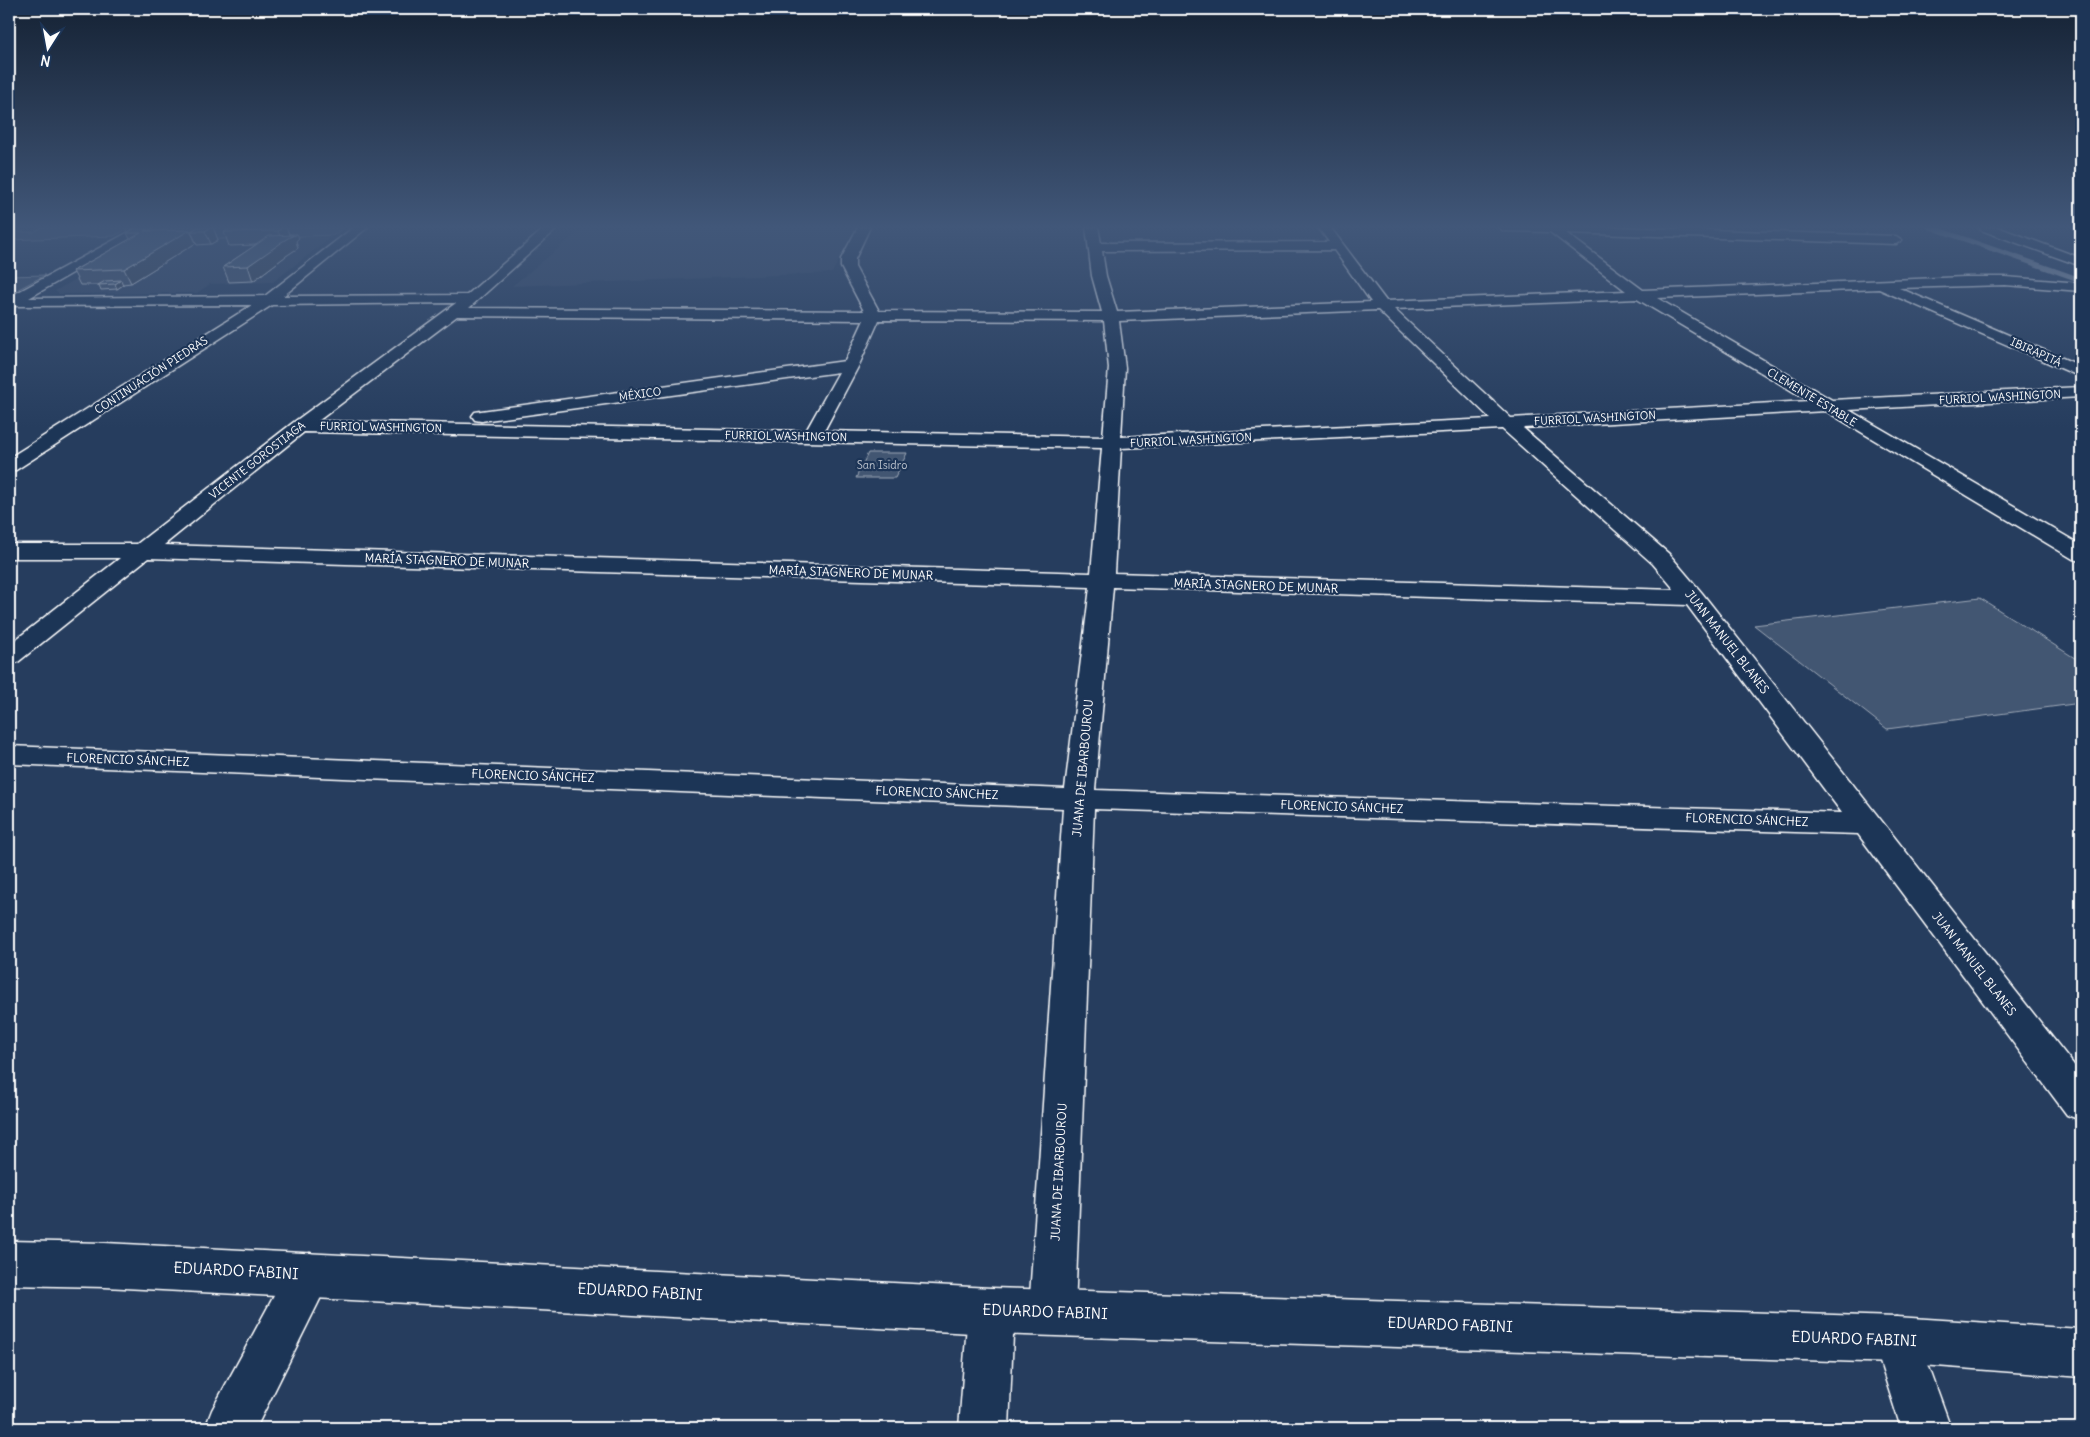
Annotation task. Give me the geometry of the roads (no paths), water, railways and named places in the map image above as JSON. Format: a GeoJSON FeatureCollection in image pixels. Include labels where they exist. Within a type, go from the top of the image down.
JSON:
{"type":"FeatureCollection","features":[{"type":"Feature","properties":{"kind":"street"},"geometry":{"type":"LineString","coordinates":[[9,302],[24,294]]}},
{"type":"Feature","properties":{"kind":"street","name":"CONTINUACIÓN PIEDRAS"},"geometry":{"type":"LineString","coordinates":[[9,466],[276,294]]}},
{"type":"Feature","properties":{"kind":"street","name":"VICENTE GOROSTIAGA"},"geometry":{"type":"LineString","coordinates":[[9,657],[300,426],[477,294]]}},
{"type":"Feature","properties":{"kind":"street"},"geometry":{"type":"LineString","coordinates":[[812,437],[851,365],[872,319],[872,314],[862,294]]}},
{"type":"Feature","properties":{"kind":"street","name":"JUANA DE IBARBOUROU"},"geometry":{"type":"LineString","coordinates":[[1052,1311],[1079,798],[1102,581],[1117,368],[1111,317],[1104,294]]}},
{"type":"Feature","properties":{"kind":"street","name":"JUAN MANUEL BLANES"},"geometry":{"type":"LineString","coordinates":[[1373,294],[1382,306],[1506,423],[1661,559],[1694,598],[2081,1103]]}},
{"type":"Feature","properties":{"kind":"street"},"geometry":{"type":"LineString","coordinates":[[454,312],[1111,317],[1638,294]]}},
{"type":"Feature","properties":{"kind":"street","name":"CLEMENTE ESTABLE"},"geometry":{"type":"LineString","coordinates":[[1639,294],[2081,554]]}},
{"type":"Feature","properties":{"kind":"street","name":"IBIRAPITÁ"},"geometry":{"type":"LineString","coordinates":[[1903,294],[2081,372]]}},
{"type":"Feature","properties":{"kind":"street"},"geometry":{"type":"LineString","coordinates":[[9,302],[471,299]]}},
{"type":"Feature","properties":{"kind":"street","name":"MÉXICO"},"geometry":{"type":"LineString","coordinates":[[431,428],[469,417],[851,365]]}},
{"type":"Feature","properties":{"kind":"street","name":"FURRIOL WASHINGTON"},"geometry":{"type":"LineString","coordinates":[[300,426],[1112,443],[2081,392]]}},
{"type":"Feature","properties":{"kind":"street","name":"MARÍA STAGNERO DE MUNAR"},"geometry":{"type":"LineString","coordinates":[[9,551],[141,551],[1694,598]]}},
{"type":"Feature","properties":{"kind":"street","name":"FLORENCIO SÁNCHEZ"},"geometry":{"type":"LineString","coordinates":[[9,755],[1079,798],[1866,824]]}},
{"type":"Feature","properties":{"kind":"street","name":"EDUARDO FABINI"},"geometry":{"type":"LineString","coordinates":[[9,1264],[105,1265],[991,1310],[1896,1340],[2081,1353]]}},
{"type":"Feature","properties":{"kind":"street"},"geometry":{"type":"LineString","coordinates":[[230,1428],[310,1275]]}},
{"type":"Feature","properties":{"kind":"street"},"geometry":{"type":"LineString","coordinates":[[984,1428],[991,1310]]}},
{"type":"Feature","properties":{"kind":"street"},"geometry":{"type":"LineString","coordinates":[[1896,1340],[1926,1428]]}},
{"type":"Feature","properties":{"kind":"park label","name":"San Isidro"},"geometry":{"type":"Point","coordinates":[882,465]}}]}
